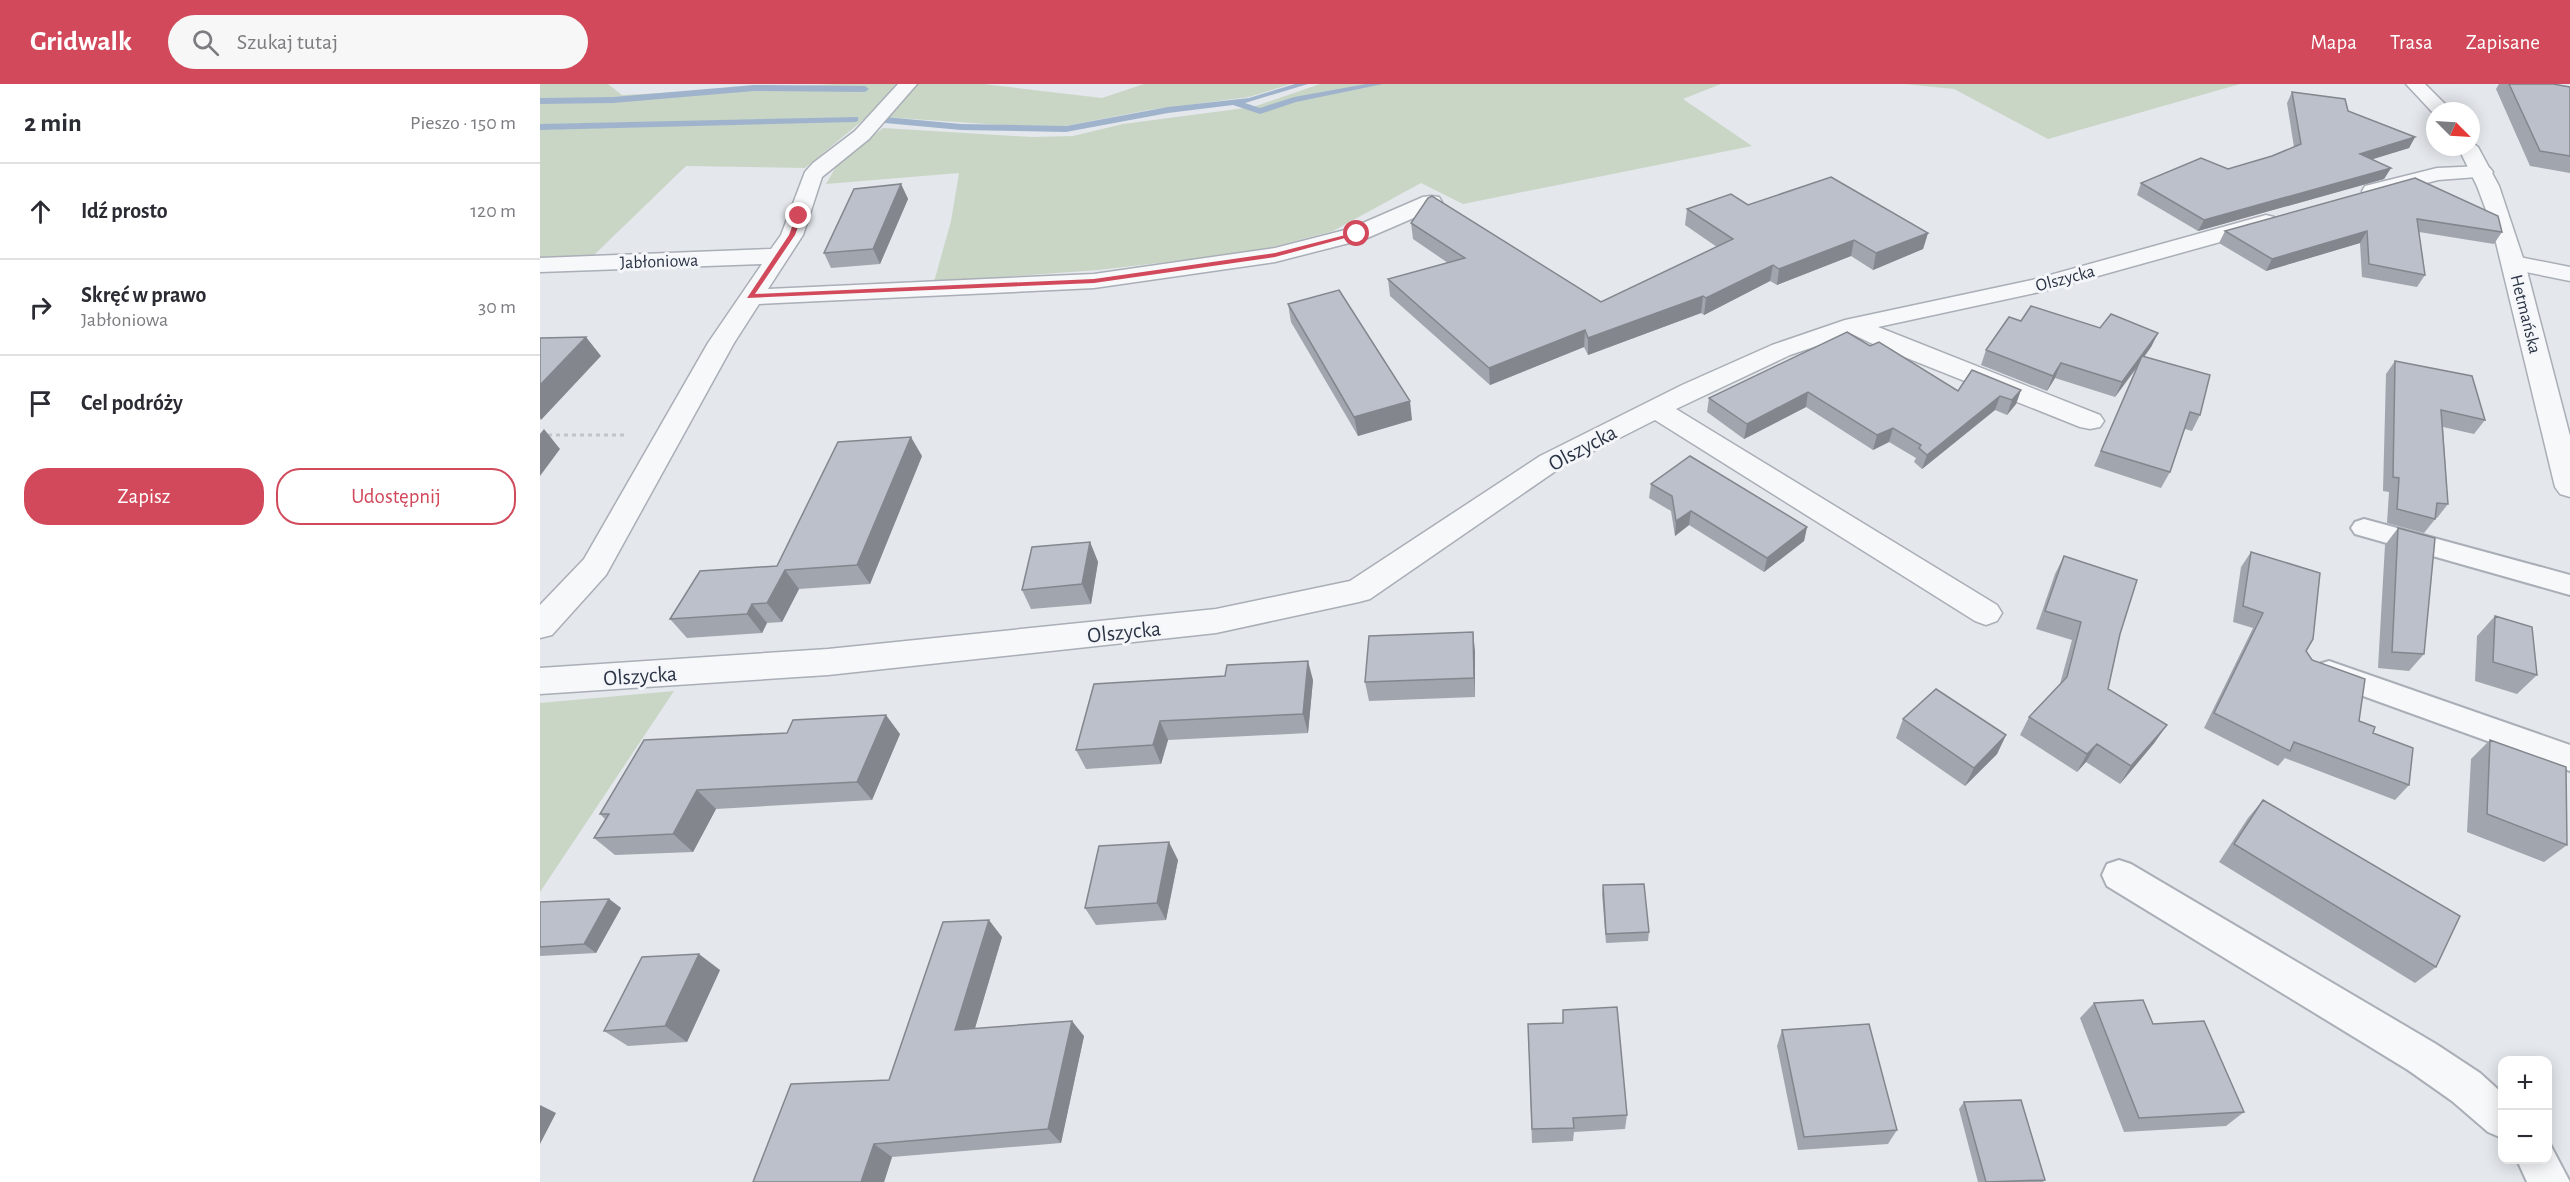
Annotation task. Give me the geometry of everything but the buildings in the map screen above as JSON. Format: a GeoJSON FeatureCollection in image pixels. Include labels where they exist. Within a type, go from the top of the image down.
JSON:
{"type":"FeatureCollection","features":[{"type":"Feature","properties":{"kind":"street"},"geometry":{"type":"LineString","coordinates":[[540,626],[596,567],[750,297],[792,235],[812,176],[820,167],[862,135],[908,84]]}},
{"type":"Feature","properties":{"kind":"street"},"geometry":{"type":"LineString","coordinates":[[2415,84],[2433,102]]}},
{"type":"Feature","properties":{"kind":"street","name":"Hetmańska"},"geometry":{"type":"LineString","coordinates":[[2473,156],[2483,172],[2496,204],[2514,263],[2566,459],[2570,487]]}},
{"type":"Feature","properties":{"kind":"street"},"geometry":{"type":"LineString","coordinates":[[2350,198],[2427,176],[2483,172]]}},
{"type":"Feature","properties":{"kind":"street"},"geometry":{"type":"LineString","coordinates":[[750,297],[1094,281],[1275,255],[1357,234],[1431,202]]}},
{"type":"Feature","properties":{"kind":"street","name":"Olszycka"},"geometry":{"type":"LineString","coordinates":[[540,681],[828,662],[1216,621],[1359,591],[1550,462],[1781,350],[1854,325],[2036,285],[2294,214]]}},
{"type":"Feature","properties":{"kind":"street","name":"Jabłoniowa"},"geometry":{"type":"LineString","coordinates":[[540,265],[778,256]]}},
{"type":"Feature","properties":{"kind":"street"},"geometry":{"type":"LineString","coordinates":[[2514,263],[2570,274]]}},
{"type":"Feature","properties":{"kind":"street"},"geometry":{"type":"LineString","coordinates":[[1854,325],[1886,341],[2090,421]]}},
{"type":"Feature","properties":{"kind":"street"},"geometry":{"type":"LineString","coordinates":[[1656,410],[1986,613]]}},
{"type":"Feature","properties":{"kind":"lane"},"geometry":{"type":"LineString","coordinates":[[2364,528],[2570,585]]}},
{"type":"Feature","properties":{"kind":"lane"},"geometry":{"type":"LineString","coordinates":[[2311,665],[2570,758]]}},
{"type":"Feature","properties":{"kind":"lane"},"geometry":{"type":"LineString","coordinates":[[2119,875],[2422,1057],[2466,1087],[2498,1115]]}},
{"type":"Feature","properties":{"kind":"lane"},"geometry":{"type":"LineString","coordinates":[[2539,1164],[2550,1182]]}},
{"type":"Feature","properties":{"kind":"path"},"geometry":{"type":"LineString","coordinates":[[540,435],[669,437]]}},
{"type":"Feature","properties":{"kind":"green space"},"geometry":{"type":"Polygon","coordinates":[[[540,84],[608,84],[622,95],[837,84],[896,84],[868,116],[805,168],[686,166],[594,255],[540,259],[540,84]]]}},
{"type":"Feature","properties":{"kind":"green space"},"geometry":{"type":"Polygon","coordinates":[[[916,84],[983,84],[1102,98],[1144,84],[1291,84],[1249,97],[1149,110],[1060,127],[883,117],[916,84]]]}},
{"type":"Feature","properties":{"kind":"green space"},"geometry":{"type":"Polygon","coordinates":[[[1320,84],[1721,84],[1683,99],[1752,146],[1463,204],[1421,183],[1333,231],[1254,252],[1098,270],[934,282],[951,221],[959,173],[826,184],[837,165],[883,128],[1032,137],[1073,136],[1123,124],[1253,107],[1320,84]]]}},
{"type":"Feature","properties":{"kind":"green space"},"geometry":{"type":"Polygon","coordinates":[[[1904,84],[2240,84],[2048,139],[1954,89],[1904,84]]]}},
{"type":"Feature","properties":{"kind":"green space"},"geometry":{"type":"Polygon","coordinates":[[[674,691],[540,892],[540,703],[674,691]]]}},
{"type":"Feature","properties":{"kind":"waterway"},"geometry":{"type":"LineString","coordinates":[[885,120],[961,127],[1066,129],[1168,110],[1250,100],[1304,84]]}},
{"type":"Feature","properties":{"kind":"waterway"},"geometry":{"type":"LineString","coordinates":[[1236,103],[1260,111],[1294,100],[1379,84]]}},
{"type":"Feature","properties":{"kind":"waterway"},"geometry":{"type":"LineString","coordinates":[[540,101],[613,100],[754,88],[865,89]]}},
{"type":"Feature","properties":{"kind":"waterway"},"geometry":{"type":"LineString","coordinates":[[540,127],[855,119]]}},
{"type":"Feature","properties":{"kind":"route"},"geometry":{"type":"LineString","coordinates":[[799,216],[792,235],[750,297],[1094,281],[1275,255],[1357,234]]}}]}
